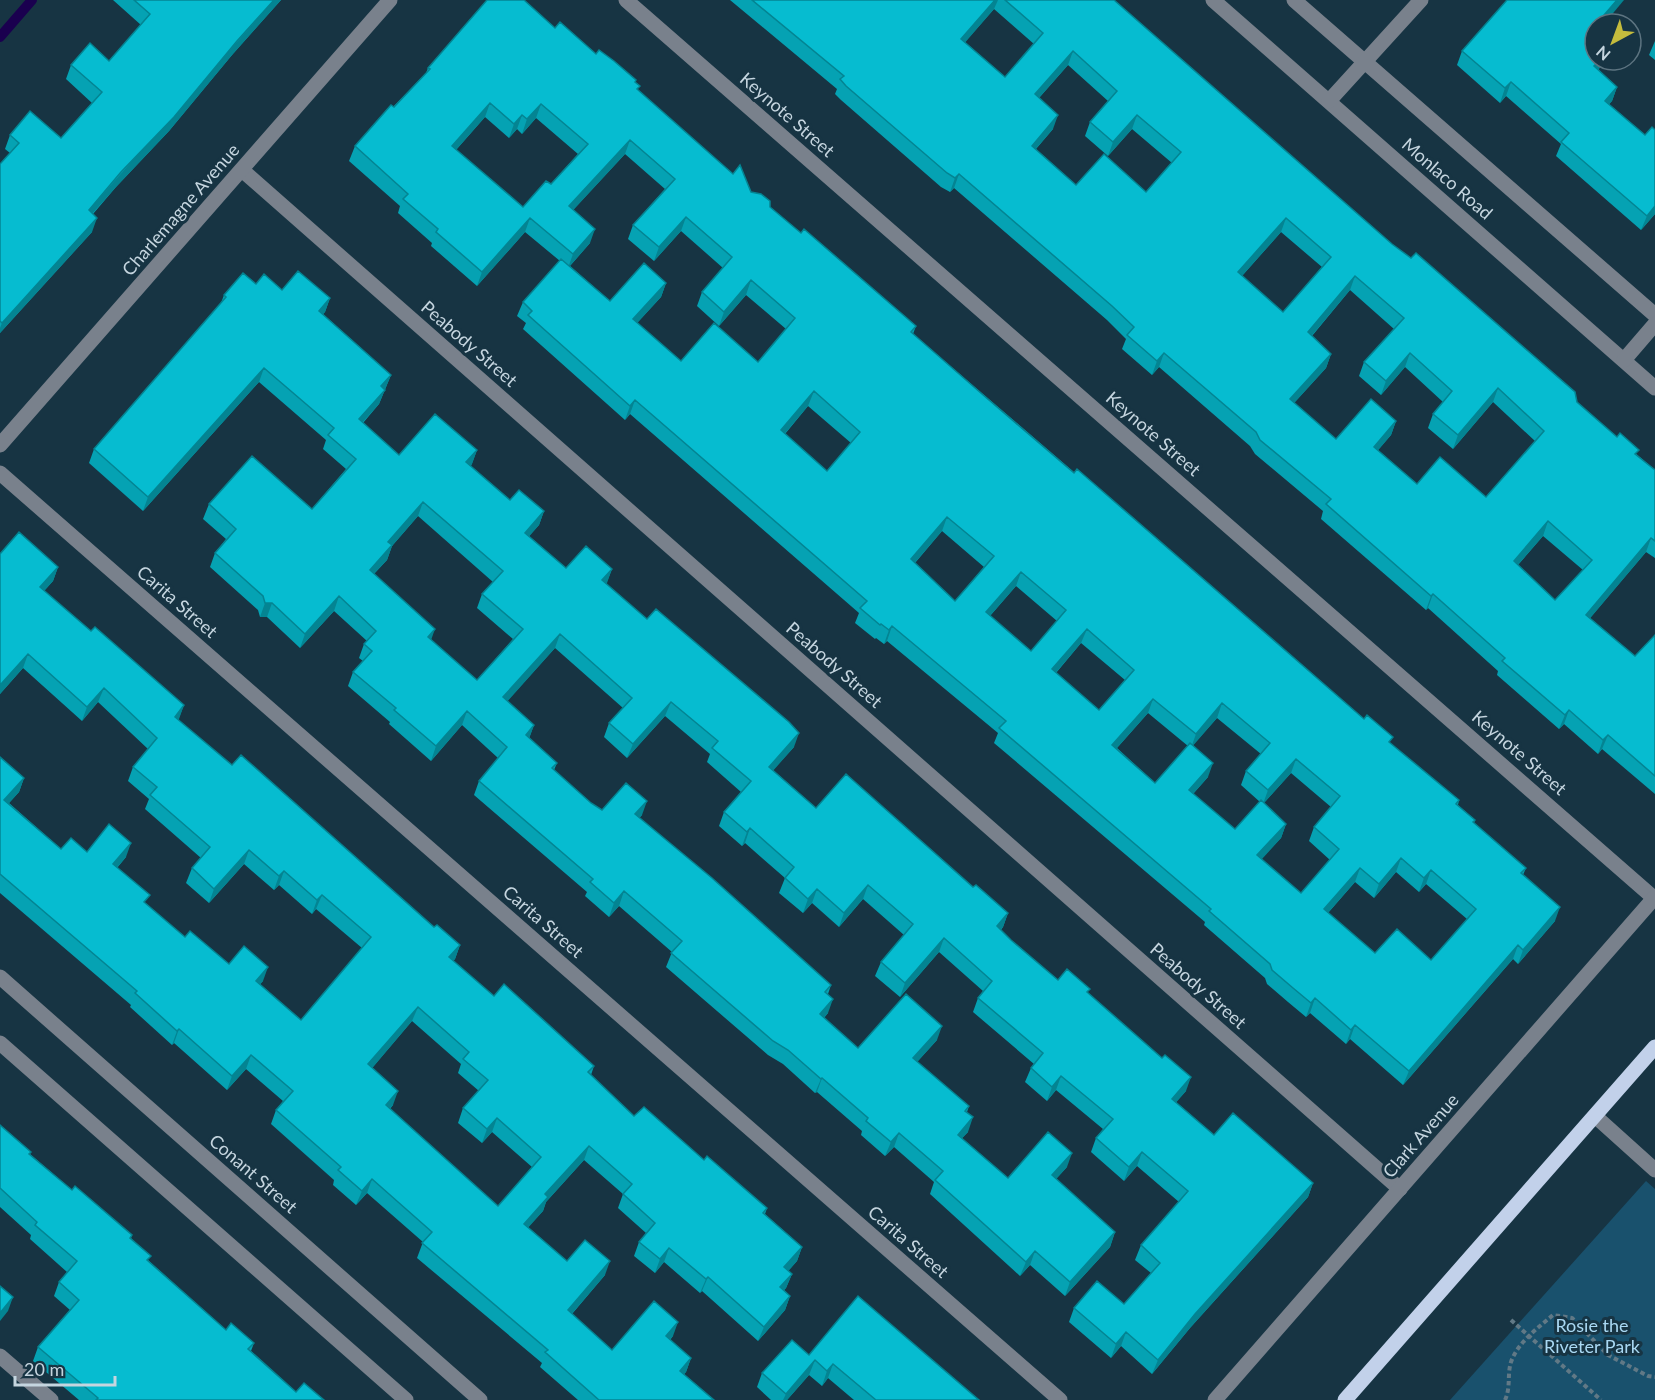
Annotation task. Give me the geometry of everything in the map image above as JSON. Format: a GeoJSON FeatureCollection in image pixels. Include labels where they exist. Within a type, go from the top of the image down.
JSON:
{"type":"FeatureCollection","features":[{"type":"Feature","properties":{"kind":"main road"},"geometry":{"type":"LineString","coordinates":[[1345,1400],[1655,1047]]}},
{"type":"Feature","properties":{"kind":"street","name":"Charlemagne Avenue"},"geometry":{"type":"LineString","coordinates":[[0,445],[390,0]]}},
{"type":"Feature","properties":{"kind":"street","name":"Keynote Street"},"geometry":{"type":"LineString","coordinates":[[626,0],[1655,897]]}},
{"type":"Feature","properties":{"kind":"street","name":"Monlaco Road"},"geometry":{"type":"LineString","coordinates":[[1213,0],[1655,388]]}},
{"type":"Feature","properties":{"kind":"street","name":"Monlaco Road"},"geometry":{"type":"LineString","coordinates":[[1294,0],[1655,315]]}},
{"type":"Feature","properties":{"kind":"street"},"geometry":{"type":"LineString","coordinates":[[1329,101],[1421,0]]}},
{"type":"Feature","properties":{"kind":"street","name":"Peabody Street"},"geometry":{"type":"LineString","coordinates":[[242,170],[1400,1189]]}},
{"type":"Feature","properties":{"kind":"street"},"geometry":{"type":"LineString","coordinates":[[1624,360],[1655,324]]}},
{"type":"Feature","properties":{"kind":"street","name":"Carita Street"},"geometry":{"type":"LineString","coordinates":[[0,473],[1060,1400]]}},
{"type":"Feature","properties":{"kind":"street","name":"Clark Avenue"},"geometry":{"type":"LineString","coordinates":[[1215,1400],[1655,897]]}},
{"type":"Feature","properties":{"kind":"street","name":"Conant Street"},"geometry":{"type":"LineString","coordinates":[[0,977],[480,1400]]}},
{"type":"Feature","properties":{"kind":"street"},"geometry":{"type":"LineString","coordinates":[[0,1043],[406,1400]]}},
{"type":"Feature","properties":{"kind":"street"},"geometry":{"type":"LineString","coordinates":[[1595,1116],[1655,1170]]}},
{"type":"Feature","properties":{"kind":"street"},"geometry":{"type":"LineString","coordinates":[[0,1356],[51,1400]]}},
{"type":"Feature","properties":{"kind":"path"},"geometry":{"type":"LineString","coordinates":[[1505,1400],[1509,1391],[1511,1362],[1528,1336],[1553,1315],[1572,1318],[1608,1355],[1648,1376],[1655,1377]]}},
{"type":"Feature","properties":{"kind":"path"},"geometry":{"type":"LineString","coordinates":[[1511,1320],[1601,1400]]}},
{"type":"Feature","properties":{"kind":"green space","name":"Rosie the Riveter Park"},"geometry":{"type":"Polygon","coordinates":[[[1646,1181],[1655,1189],[1655,1400],[1450,1400],[1646,1181]]]}},
{"type":"Feature","properties":{"kind":"building"},"geometry":{"type":"Polygon","coordinates":[[[134,0],[274,0],[174,117],[121,172],[89,210],[97,218],[2,323],[0,321],[0,164],[19,143],[10,135],[30,111],[61,138],[102,92],[71,65],[90,43],[109,61],[150,14],[134,0]]]}},
{"type":"Feature","properties":{"kind":"building"},"geometry":{"type":"Polygon","coordinates":[[[487,0],[524,0],[555,28],[560,22],[596,54],[599,50],[614,61],[636,80],[635,82],[640,86],[637,89],[733,174],[740,165],[751,192],[761,194],[770,201],[770,207],[801,233],[804,229],[916,326],[911,332],[982,394],[1074,473],[1077,469],[1364,719],[1367,715],[1393,737],[1389,742],[1459,800],[1456,804],[1475,820],[1473,822],[1526,868],[1521,873],[1560,907],[1523,950],[1518,945],[1409,1071],[1355,1025],[1351,1030],[1315,998],[1311,1003],[1209,911],[1211,909],[999,728],[1006,721],[892,626],[889,630],[880,625],[860,608],[867,601],[635,400],[630,406],[528,315],[532,311],[523,302],[561,259],[610,301],[644,263],[666,283],[633,319],[681,361],[714,323],[758,362],[795,318],[751,280],[724,312],[702,292],[732,257],[686,217],[659,247],[633,225],[675,179],[630,140],[569,206],[595,229],[573,254],[530,218],[482,272],[436,232],[438,229],[403,199],[408,194],[355,146],[391,105],[394,107],[430,69],[428,68],[487,0]],[[490,103],[452,146],[523,207],[546,181],[551,184],[588,144],[541,104],[527,119],[522,115],[514,124],[490,103]],[[814,391],[781,430],[827,471],[860,432],[814,391]],[[947,517],[911,559],[955,601],[994,556],[947,517]],[[1021,572],[986,612],[1031,651],[1066,610],[1021,572]],[[1087,629],[1052,669],[1099,710],[1134,670],[1087,629]],[[1153,699],[1112,745],[1155,783],[1190,743],[1213,763],[1189,790],[1235,829],[1261,800],[1286,824],[1257,855],[1301,893],[1339,849],[1314,827],[1340,796],[1296,759],[1268,790],[1246,771],[1270,743],[1222,703],[1196,734],[1153,699]],[[1401,858],[1379,884],[1360,868],[1324,909],[1375,953],[1397,929],[1431,960],[1476,909],[1431,870],[1424,878],[1401,858]]]}},
{"type":"Feature","properties":{"kind":"building"},"geometry":{"type":"Polygon","coordinates":[[[752,0],[995,0],[961,39],[1005,77],[1043,33],[1005,0],[1114,0],[1392,244],[1411,258],[1416,253],[1575,392],[1577,402],[1617,437],[1620,433],[1639,450],[1635,454],[1655,470],[1655,541],[1651,538],[1586,615],[1635,656],[1655,635],[1655,776],[1608,735],[1603,740],[1569,710],[1565,715],[1502,661],[1505,658],[1326,504],[1331,499],[1260,440],[1256,432],[1164,353],[1157,361],[1127,335],[1134,327],[1112,306],[959,174],[955,178],[947,173],[846,86],[840,79],[844,76],[752,0]],[[1073,51],[1035,94],[1058,115],[1032,146],[1076,185],[1104,154],[1146,192],[1181,152],[1137,115],[1113,142],[1090,122],[1117,91],[1073,51]],[[1286,218],[1238,272],[1283,312],[1331,257],[1286,218]],[[1355,276],[1308,332],[1331,354],[1290,399],[1336,439],[1371,399],[1396,421],[1374,447],[1417,484],[1440,457],[1486,497],[1544,431],[1498,388],[1458,435],[1433,414],[1452,391],[1410,353],[1386,381],[1364,362],[1404,318],[1355,276]],[[1548,521],[1514,561],[1555,600],[1592,560],[1548,521]]]}},
{"type":"Feature","properties":{"kind":"building"},"geometry":{"type":"Polygon","coordinates":[[[1507,0],[1617,0],[1607,12],[1583,12],[1583,72],[1601,72],[1617,87],[1605,101],[1645,135],[1652,127],[1655,130],[1655,206],[1647,216],[1561,142],[1569,133],[1511,82],[1505,88],[1462,51],[1507,0]]]}},
{"type":"Feature","properties":{"kind":"building"},"geometry":{"type":"Polygon","coordinates":[[[298,271],[330,298],[319,311],[391,375],[381,386],[385,390],[359,419],[399,455],[435,414],[477,450],[466,462],[510,500],[519,490],[544,511],[525,533],[566,568],[586,546],[612,569],[602,580],[647,619],[656,609],[789,722],[799,733],[769,767],[816,808],[846,774],[973,887],[976,885],[1008,913],[997,926],[1011,940],[1058,980],[1067,969],[1090,989],[1087,992],[1162,1058],[1165,1055],[1191,1077],[1172,1099],[1214,1135],[1233,1113],[1313,1183],[1195,1314],[1158,1360],[1126,1332],[1116,1344],[1074,1308],[1097,1281],[1124,1304],[1160,1263],[1141,1245],[1188,1191],[1142,1152],[1129,1167],[1096,1138],[1113,1119],[1061,1076],[1052,1087],[1031,1068],[1043,1053],[978,998],[992,981],[944,938],[905,983],[881,962],[913,924],[868,885],[844,913],[817,889],[808,899],[785,878],[794,867],[750,828],[747,832],[724,812],[751,781],[712,748],[718,741],[671,702],[633,744],[609,723],[632,698],[560,634],[503,697],[534,725],[526,735],[557,763],[552,768],[591,803],[602,810],[626,783],[647,801],[635,814],[712,878],[831,985],[825,992],[833,999],[820,1014],[858,1048],[906,994],[942,1026],[913,1058],[969,1106],[965,1111],[973,1117],[958,1135],[1008,1178],[1048,1132],[1072,1153],[1052,1175],[1115,1232],[1070,1282],[1035,1251],[1026,1262],[935,1180],[943,1171],[899,1133],[891,1142],[866,1121],[868,1118],[822,1078],[788,1050],[773,1041],[671,953],[682,941],[624,891],[614,903],[590,882],[593,879],[479,781],[507,747],[467,711],[436,746],[353,672],[372,651],[364,644],[376,631],[339,596],[305,634],[272,603],[265,603],[263,596],[215,553],[236,529],[209,504],[252,456],[312,509],[356,459],[328,435],[334,428],[264,368],[148,497],[94,449],[226,297],[224,295],[243,273],[256,284],[264,274],[282,290],[298,271]],[[423,502],[388,542],[392,545],[370,570],[435,629],[428,637],[477,680],[523,629],[482,594],[503,571],[423,502]]]}},
{"type":"Feature","properties":{"kind":"building"},"geometry":{"type":"Polygon","coordinates":[[[19,532],[58,567],[40,587],[91,631],[95,627],[184,705],[175,717],[232,765],[241,755],[434,927],[437,925],[460,945],[449,957],[494,996],[504,984],[594,1066],[588,1072],[634,1116],[644,1107],[704,1160],[707,1156],[767,1208],[763,1213],[802,1247],[784,1267],[792,1274],[780,1287],[790,1296],[764,1327],[708,1277],[706,1279],[669,1248],[660,1259],[639,1242],[655,1223],[623,1194],[632,1184],[589,1146],[545,1194],[548,1197],[524,1224],[567,1261],[585,1240],[610,1261],[568,1310],[612,1350],[654,1301],[678,1322],[666,1336],[691,1358],[680,1371],[714,1400],[599,1400],[545,1352],[548,1350],[422,1243],[432,1232],[372,1179],[362,1191],[338,1170],[341,1167],[276,1110],[293,1091],[251,1055],[232,1076],[179,1029],[177,1031],[135,993],[137,991],[0,874],[0,757],[24,778],[4,800],[61,849],[71,838],[87,852],[109,824],[131,843],[113,864],[150,895],[144,902],[185,937],[190,931],[229,964],[244,946],[268,967],[256,981],[301,1020],[371,937],[322,895],[317,900],[284,871],[279,876],[249,850],[214,889],[192,868],[210,847],[150,795],[157,787],[133,767],[157,738],[104,688],[87,707],[28,654],[0,685],[0,554],[19,532]],[[418,1007],[368,1064],[398,1091],[386,1105],[498,1206],[541,1157],[497,1118],[487,1129],[463,1108],[488,1080],[463,1059],[469,1052],[418,1007]]]}},
{"type":"Feature","properties":{"kind":"building"},"geometry":{"type":"Polygon","coordinates":[[[0,1125],[31,1152],[29,1154],[72,1190],[75,1186],[132,1235],[130,1238],[151,1256],[147,1260],[226,1330],[231,1323],[254,1343],[248,1349],[296,1392],[304,1383],[324,1400],[96,1400],[98,1398],[38,1347],[79,1300],[59,1282],[77,1261],[35,1225],[37,1222],[0,1188],[0,1125]]]}},
{"type":"Feature","properties":{"kind":"building"},"geometry":{"type":"Polygon","coordinates":[[[0,1286],[13,1297],[0,1313],[0,1286]]]}},
{"type":"Feature","properties":{"kind":"building"},"geometry":{"type":"Polygon","coordinates":[[[858,1296],[979,1400],[876,1400],[833,1364],[827,1371],[815,1360],[786,1394],[762,1373],[792,1340],[809,1355],[858,1296]]]}},
{"type":"Feature","properties":{"kind":"waterway"},"geometry":{"type":"LineString","coordinates":[[0,37],[32,0]]}}]}
